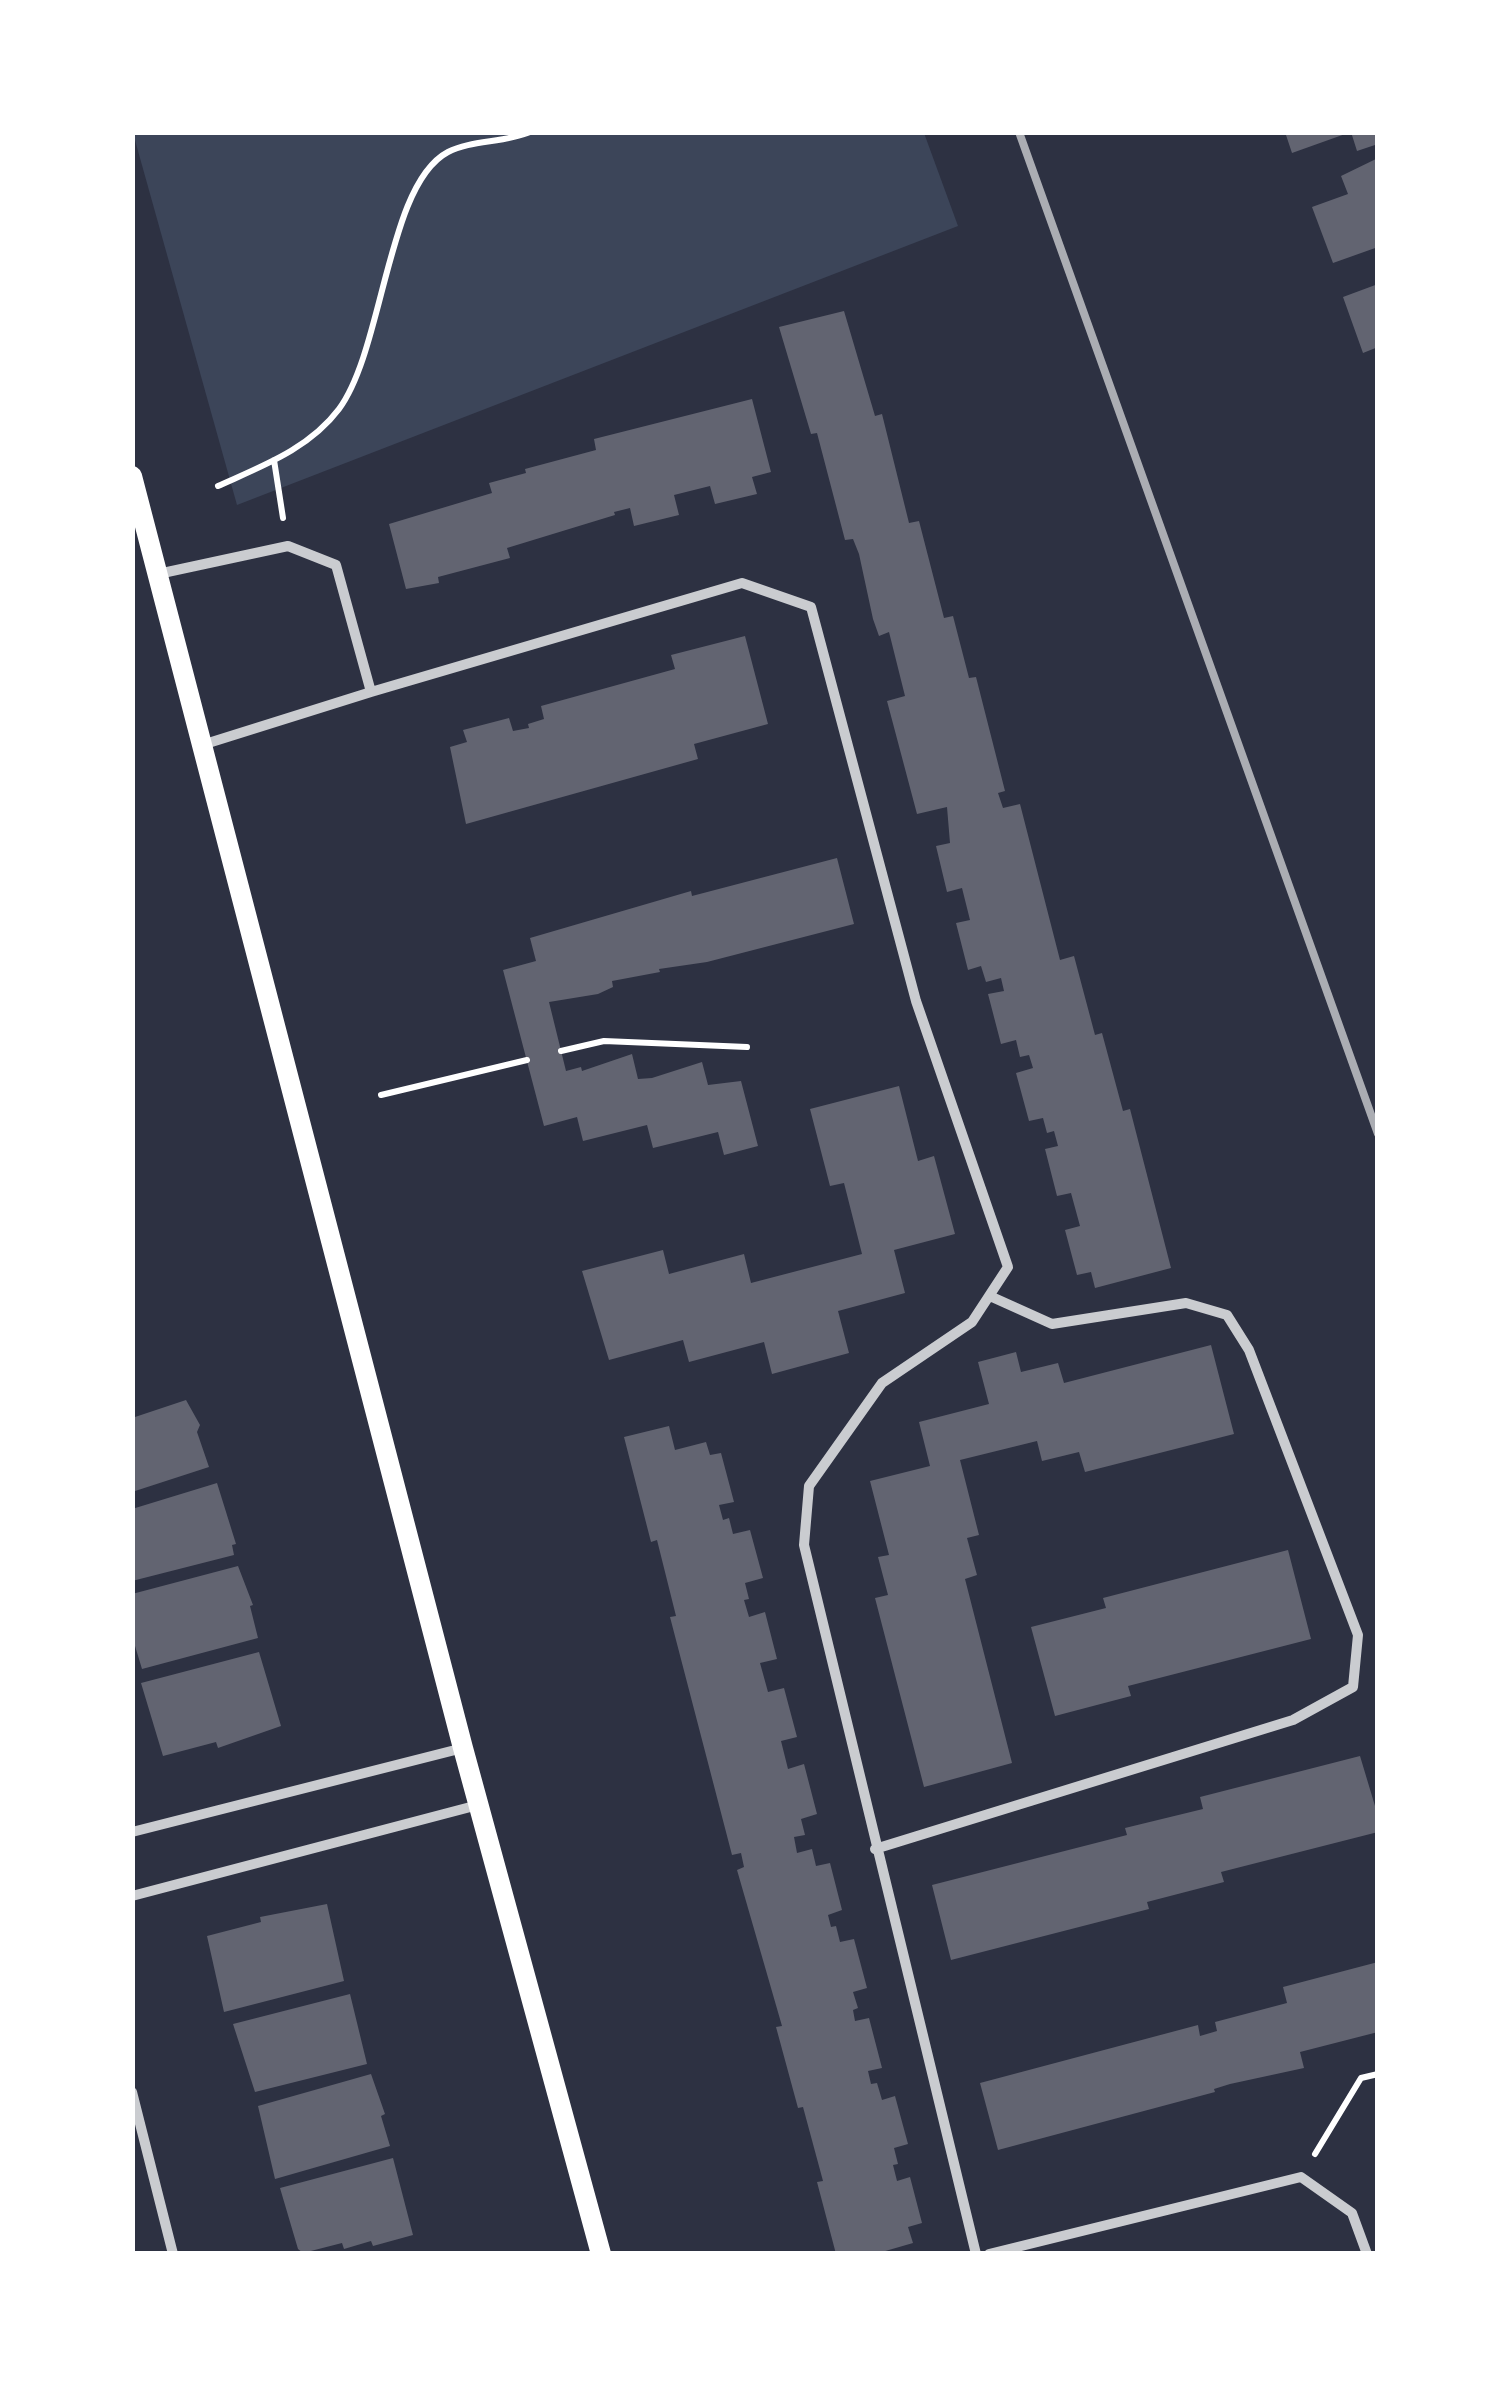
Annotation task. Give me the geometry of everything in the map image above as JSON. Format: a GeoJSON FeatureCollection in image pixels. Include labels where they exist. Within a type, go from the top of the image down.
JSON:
{"type":"FeatureCollection","features":[{"type":"Feature","properties":{"kind":"main road"},"geometry":{"type":"LineString","coordinates":[[132,476],[478,1805],[602,2254]]}},
{"type":"Feature","properties":{"kind":"street"},"geometry":{"type":"LineString","coordinates":[[158,574],[288,546],[336,565],[372,692]]}},
{"type":"Feature","properties":{"kind":"street"},"geometry":{"type":"LineString","coordinates":[[202,746],[742,583],[811,606],[916,1000],[1008,1267],[992,1297],[972,1322],[882,1383],[809,1486],[804,1545],[976,2254]]}},
{"type":"Feature","properties":{"kind":"street"},"geometry":{"type":"LineString","coordinates":[[876,1849],[1293,1720],[1353,1687],[1358,1636],[1249,1350],[1228,1315],[1186,1303],[1052,1324],[992,1297]]}},
{"type":"Feature","properties":{"kind":"street"},"geometry":{"type":"LineString","coordinates":[[132,1832],[463,1748]]}},
{"type":"Feature","properties":{"kind":"street"},"geometry":{"type":"LineString","coordinates":[[132,1896],[478,1805]]}},
{"type":"Feature","properties":{"kind":"street"},"geometry":{"type":"LineString","coordinates":[[132,2092],[173,2254]]}},
{"type":"Feature","properties":{"kind":"street"},"geometry":{"type":"LineString","coordinates":[[989,2254],[1301,2177],[1352,2213],[1367,2254]]}},
{"type":"Feature","properties":{"kind":"path"},"geometry":{"type":"LineString","coordinates":[[218,486],[297,450],[338,410],[360,374],[404,215],[426,172],[449,152],[530,132]]}},
{"type":"Feature","properties":{"kind":"path"},"geometry":{"type":"LineString","coordinates":[[274,460],[288,546]]}},
{"type":"Feature","properties":{"kind":"path"},"geometry":{"type":"LineString","coordinates":[[561,1051],[604,1041],[746,1047]]}},
{"type":"Feature","properties":{"kind":"path"},"geometry":{"type":"LineString","coordinates":[[381,1095],[526,1060]]}},
{"type":"Feature","properties":{"kind":"path"},"geometry":{"type":"LineString","coordinates":[[1301,2177],[1361,2078],[1378,2074]]}},
{"type":"Feature","properties":{"kind":"shaded area"},"geometry":{"type":"Polygon","coordinates":[[[133,133],[924,133],[958,226],[237,505],[133,133]]]}},
{"type":"Feature","properties":{"kind":"building"},"geometry":{"type":"Polygon","coordinates":[[[1285,132],[1347,132],[1348,133],[1292,153],[1285,132]]]}},
{"type":"Feature","properties":{"kind":"building"},"geometry":{"type":"Polygon","coordinates":[[[1351,132],[1378,132],[1378,144],[1357,151],[1351,132]]]}},
{"type":"Feature","properties":{"kind":"building"},"geometry":{"type":"Polygon","coordinates":[[[1378,158],[1378,247],[1333,263],[1312,207],[1348,194],[1341,176],[1378,158]]]}},
{"type":"Feature","properties":{"kind":"building"},"geometry":{"type":"Polygon","coordinates":[[[1378,284],[1378,347],[1363,353],[1343,297],[1378,284]]]}},
{"type":"Feature","properties":{"kind":"building"},"geometry":{"type":"Polygon","coordinates":[[[844,311],[875,416],[882,414],[909,523],[919,521],[944,618],[953,616],[969,678],[976,677],[1005,791],[998,793],[1003,808],[1020,804],[1060,960],[1074,956],[1095,1035],[1102,1033],[1123,1111],[1130,1109],[1171,1268],[1095,1288],[1091,1272],[1077,1275],[1065,1230],[1080,1226],[1071,1193],[1057,1196],[1045,1149],[1058,1146],[1054,1131],[1047,1133],[1043,1118],[1029,1121],[1016,1073],[1033,1068],[1029,1055],[1020,1057],[1016,1040],[1001,1044],[988,994],[1004,991],[1001,978],[986,982],[981,966],[968,970],[956,923],[970,920],[962,888],[947,892],[936,846],[950,843],[947,807],[917,814],[887,701],[905,696],[889,632],[879,636],[859,554],[853,539],[845,540],[817,433],[811,434],[779,327],[844,311]]]}},
{"type":"Feature","properties":{"kind":"building"},"geometry":{"type":"Polygon","coordinates":[[[752,399],[771,472],[752,477],[757,494],[715,504],[710,486],[674,495],[679,515],[634,526],[630,508],[614,512],[615,515],[507,548],[510,558],[438,577],[439,583],[406,589],[389,524],[492,493],[489,483],[526,473],[525,469],[596,450],[594,439],[752,399]]]}},
{"type":"Feature","properties":{"kind":"building"},"geometry":{"type":"Polygon","coordinates":[[[745,636],[768,724],[694,744],[698,759],[466,824],[450,747],[467,742],[463,730],[509,718],[513,731],[529,728],[528,724],[544,719],[541,706],[675,669],[671,655],[745,636]]]}},
{"type":"Feature","properties":{"kind":"building"},"geometry":{"type":"Polygon","coordinates":[[[837,858],[854,924],[707,962],[612,981],[613,987],[598,994],[549,1002],[566,1071],[581,1067],[582,1071],[632,1054],[638,1079],[702,1062],[708,1085],[741,1081],[758,1146],[724,1155],[718,1132],[653,1148],[647,1125],[583,1141],[577,1117],[544,1126],[503,970],[536,961],[530,938],[691,891],[692,896],[837,858]]]}},
{"type":"Feature","properties":{"kind":"building"},"geometry":{"type":"Polygon","coordinates":[[[899,1086],[918,1161],[934,1156],[955,1234],[894,1250],[905,1293],[838,1311],[849,1353],[772,1374],[764,1342],[689,1362],[683,1340],[609,1360],[582,1271],[663,1250],[669,1274],[744,1254],[751,1283],[862,1254],[844,1183],[830,1186],[810,1109],[899,1086]]]}},
{"type":"Feature","properties":{"kind":"building"},"geometry":{"type":"Polygon","coordinates":[[[1211,1345],[1234,1434],[1085,1472],[1079,1452],[1042,1461],[1037,1441],[960,1460],[979,1535],[967,1538],[977,1575],[965,1579],[1012,1763],[924,1787],[875,1598],[888,1595],[878,1557],[889,1555],[870,1481],[930,1466],[919,1422],[989,1404],[978,1362],[1016,1352],[1021,1372],[1058,1363],[1064,1383],[1211,1345]]]}},
{"type":"Feature","properties":{"kind":"building"},"geometry":{"type":"Polygon","coordinates":[[[186,1400],[200,1425],[197,1432],[209,1467],[132,1492],[132,1418],[186,1400]]]}},
{"type":"Feature","properties":{"kind":"building"},"geometry":{"type":"Polygon","coordinates":[[[669,1426],[675,1450],[706,1442],[710,1455],[721,1453],[734,1502],[719,1505],[723,1520],[729,1518],[733,1534],[750,1530],[763,1578],[745,1583],[749,1599],[744,1600],[749,1617],[765,1612],[777,1659],[760,1663],[768,1692],[784,1688],[797,1737],[781,1741],[788,1769],[804,1764],[817,1814],[801,1819],[805,1835],[794,1837],[797,1853],[812,1849],[816,1866],[830,1863],[842,1910],[828,1915],[831,1927],[836,1926],[840,1942],[854,1939],[867,1988],[853,1992],[858,2008],[853,2010],[855,2021],[869,2018],[882,2068],[868,2071],[871,2084],[877,2083],[882,2100],[895,2096],[908,2144],[894,2148],[898,2164],[893,2165],[897,2181],[910,2177],[922,2223],[908,2227],[913,2243],[875,2254],[836,2254],[817,2182],[823,2181],[803,2107],[798,2108],[776,2027],[782,2026],[737,1870],[744,1867],[741,1853],[732,1855],[670,1617],[676,1616],[657,1540],[651,1542],[624,1437],[669,1426]]]}},
{"type":"Feature","properties":{"kind":"building"},"geometry":{"type":"Polygon","coordinates":[[[217,1483],[236,1544],[232,1545],[234,1555],[132,1581],[132,1509],[217,1483]]]}},
{"type":"Feature","properties":{"kind":"building"},"geometry":{"type":"Polygon","coordinates":[[[1288,1550],[1311,1639],[1128,1686],[1131,1696],[1055,1716],[1031,1627],[1106,1608],[1103,1598],[1288,1550]]]}},
{"type":"Feature","properties":{"kind":"building"},"geometry":{"type":"Polygon","coordinates":[[[238,1566],[253,1605],[250,1606],[258,1638],[142,1669],[132,1636],[132,1594],[238,1566]]]}},
{"type":"Feature","properties":{"kind":"building"},"geometry":{"type":"Polygon","coordinates":[[[259,1652],[281,1726],[218,1748],[216,1742],[163,1756],[141,1683],[259,1652]]]}},
{"type":"Feature","properties":{"kind":"building"},"geometry":{"type":"Polygon","coordinates":[[[1360,1756],[1378,1816],[1378,1832],[1221,1872],[1224,1882],[1147,1902],[1149,1909],[951,1960],[932,1885],[1127,1835],[1125,1828],[1203,1809],[1200,1797],[1360,1756]]]}},
{"type":"Feature","properties":{"kind":"building"},"geometry":{"type":"Polygon","coordinates":[[[327,1904],[344,1981],[224,2012],[207,1936],[261,1922],[260,1917],[327,1904]]]}},
{"type":"Feature","properties":{"kind":"building"},"geometry":{"type":"Polygon","coordinates":[[[1378,1962],[1378,2032],[1300,2052],[1304,2068],[1230,2084],[1214,2089],[1215,2092],[998,2150],[980,2083],[1198,2025],[1200,2036],[1217,2031],[1215,2022],[1287,2003],[1283,1987],[1378,1962]]]}},
{"type":"Feature","properties":{"kind":"building"},"geometry":{"type":"Polygon","coordinates":[[[350,1994],[367,2064],[255,2092],[233,2024],[350,1994]]]}},
{"type":"Feature","properties":{"kind":"building"},"geometry":{"type":"Polygon","coordinates":[[[371,2074],[385,2114],[381,2116],[390,2146],[275,2179],[258,2106],[371,2074]]]}},
{"type":"Feature","properties":{"kind":"building"},"geometry":{"type":"Polygon","coordinates":[[[393,2158],[413,2235],[373,2246],[371,2241],[344,2249],[342,2243],[303,2253],[298,2249],[280,2188],[393,2158]]]}},
{"type":"Feature","properties":{"kind":"railway"},"geometry":{"type":"LineString","coordinates":[[1019,132],[1378,1134]]}}]}
